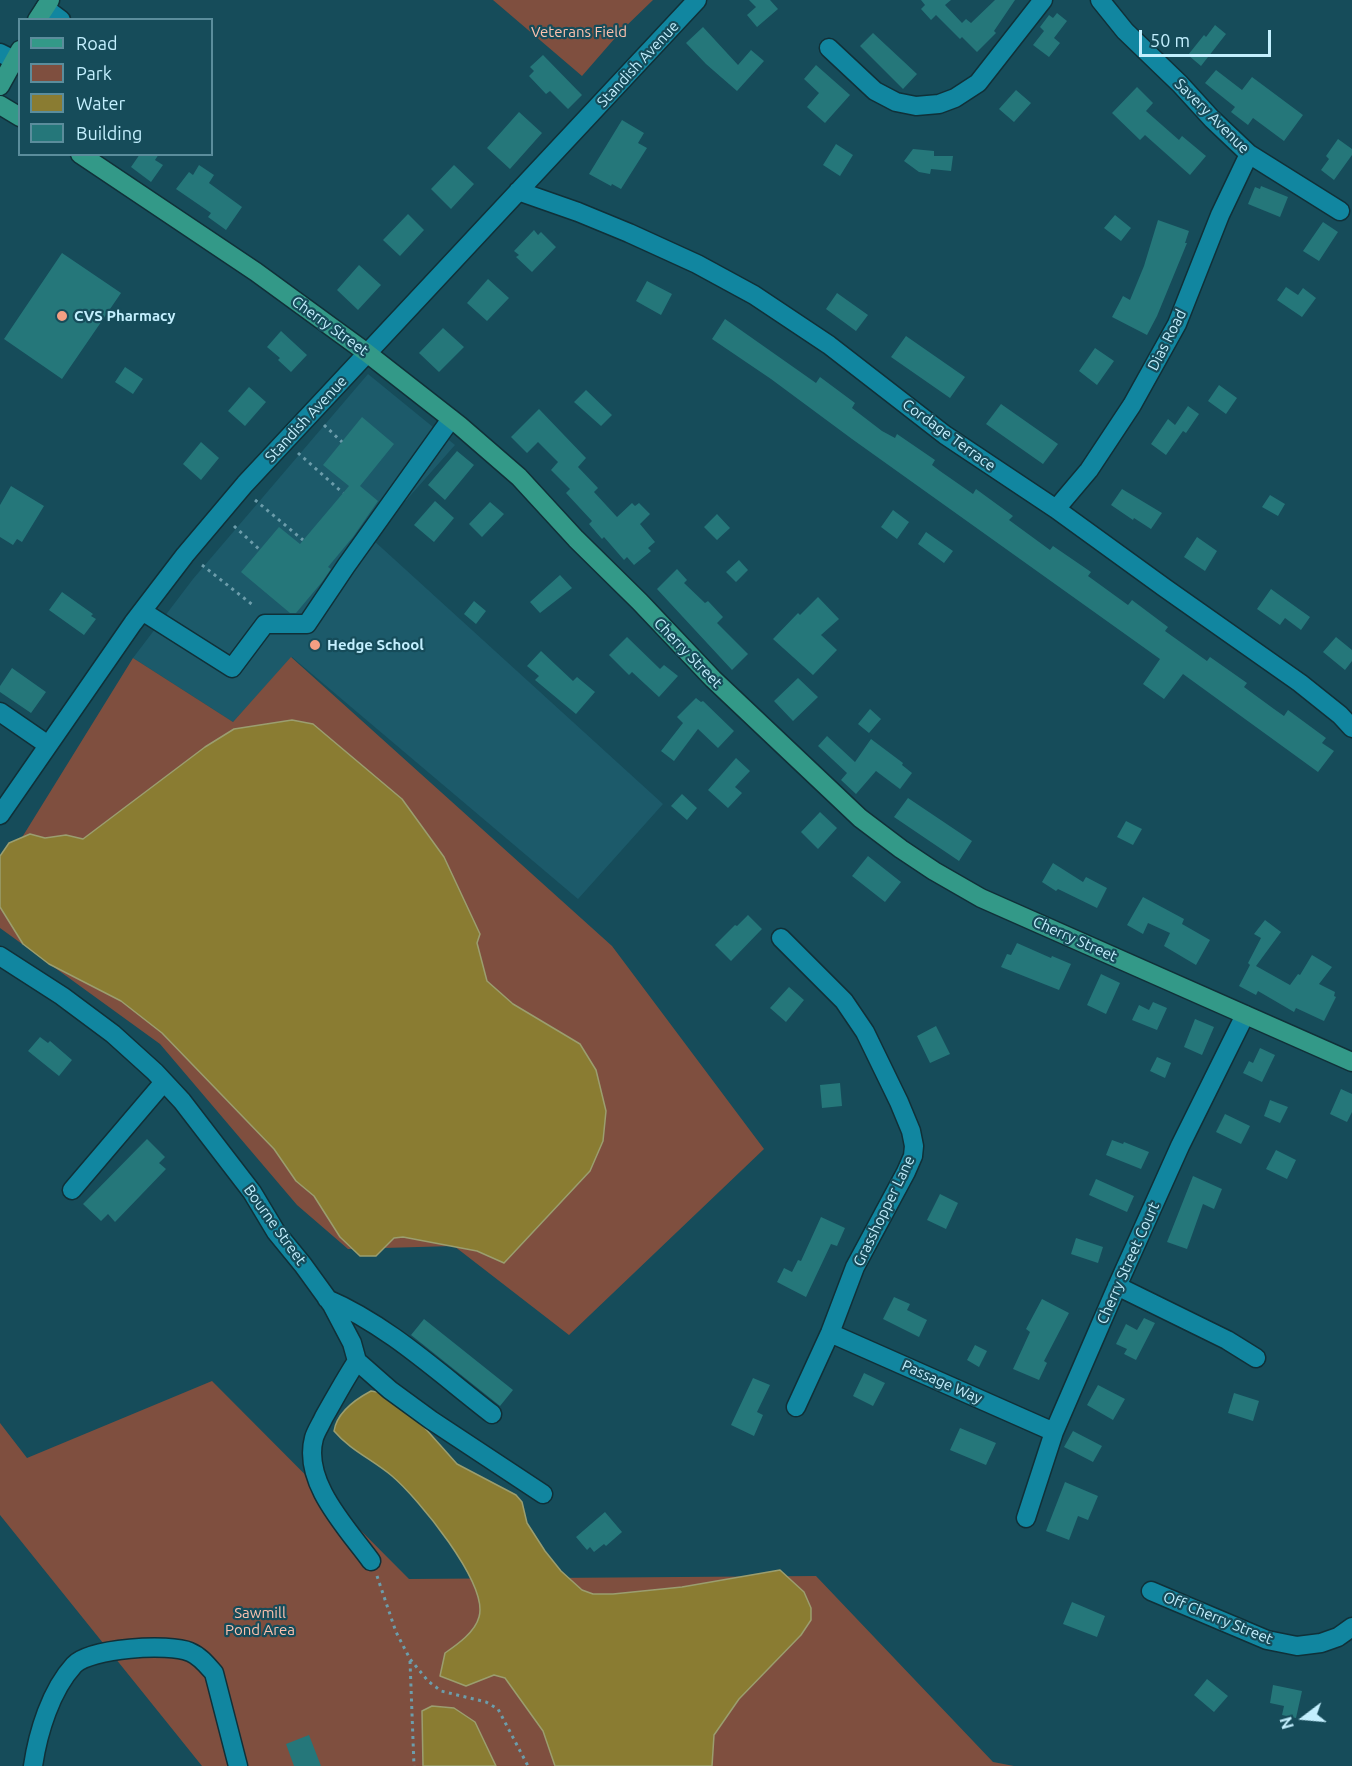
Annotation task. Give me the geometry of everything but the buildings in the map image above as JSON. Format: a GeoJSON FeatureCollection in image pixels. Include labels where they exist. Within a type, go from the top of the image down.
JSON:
{"type":"FeatureCollection","features":[{"type":"Feature","properties":{"kind":"main road"},"geometry":{"type":"LineString","coordinates":[[0,86],[11,54]]}},
{"type":"Feature","properties":{"kind":"main road"},"geometry":{"type":"LineString","coordinates":[[0,105],[18,116]]}},
{"type":"Feature","properties":{"kind":"main road","name":"Cherry Street"},"geometry":{"type":"LineString","coordinates":[[83,156],[248,267],[367,352],[452,419],[519,477],[576,540],[640,602],[721,687],[860,818],[901,849],[981,898],[1352,1062]]}},
{"type":"Feature","properties":{"kind":"street","name":"Standish Avenue"},"geometry":{"type":"LineString","coordinates":[[0,815],[142,611],[185,555],[245,484],[697,0]]}},
{"type":"Feature","properties":{"kind":"street"},"geometry":{"type":"LineString","coordinates":[[829,48],[875,91],[896,102],[916,106],[939,104],[955,98],[978,82],[1043,0]]}},
{"type":"Feature","properties":{"kind":"street","name":"Savery Avenue"},"geometry":{"type":"LineString","coordinates":[[1100,0],[1125,31],[1249,154],[1340,211]]}},
{"type":"Feature","properties":{"kind":"street"},"geometry":{"type":"LineString","coordinates":[[44,9],[58,18]]}},
{"type":"Feature","properties":{"kind":"street","name":"Dias Road"},"geometry":{"type":"LineString","coordinates":[[1056,509],[1089,471],[1132,405],[1177,324],[1220,215],[1249,154]]}},
{"type":"Feature","properties":{"kind":"street","name":"Cordage Terrace"},"geometry":{"type":"LineString","coordinates":[[518,191],[629,232],[698,264],[754,295],[829,345],[945,435],[1056,509],[1300,683],[1340,715],[1352,728]]}},
{"type":"Feature","properties":{"kind":"street"},"geometry":{"type":"LineString","coordinates":[[142,611],[232,668],[265,624],[307,624],[452,419]]}},
{"type":"Feature","properties":{"kind":"street"},"geometry":{"type":"LineString","coordinates":[[0,712],[48,745]]}},
{"type":"Feature","properties":{"kind":"street","name":"Grasshopper Lane"},"geometry":{"type":"LineString","coordinates":[[781,938],[844,1001],[865,1032],[899,1102],[911,1131],[914,1146],[913,1156],[906,1172],[855,1267],[830,1333],[796,1407]]}},
{"type":"Feature","properties":{"kind":"street","name":"Bourne Street"},"geometry":{"type":"LineString","coordinates":[[0,956],[62,996],[113,1034],[182,1101],[252,1192],[276,1232],[327,1299],[352,1343],[357,1360],[390,1390],[431,1420],[543,1494]]}},
{"type":"Feature","properties":{"kind":"street","name":"Cherry Street Court"},"geometry":{"type":"LineString","coordinates":[[1026,1518],[1054,1432],[1117,1286],[1180,1146],[1245,1015]]}},
{"type":"Feature","properties":{"kind":"street"},"geometry":{"type":"LineString","coordinates":[[72,1190],[164,1082]]}},
{"type":"Feature","properties":{"kind":"street"},"geometry":{"type":"LineString","coordinates":[[1117,1286],[1227,1340],[1256,1358]]}},
{"type":"Feature","properties":{"kind":"street"},"geometry":{"type":"LineString","coordinates":[[327,1299],[352,1309],[374,1323],[492,1414]]}},
{"type":"Feature","properties":{"kind":"street","name":"Passage Way"},"geometry":{"type":"LineString","coordinates":[[830,1333],[1054,1432]]}},
{"type":"Feature","properties":{"kind":"street"},"geometry":{"type":"LineString","coordinates":[[357,1360],[314,1436],[312,1449],[314,1470],[326,1501],[371,1561]]}},
{"type":"Feature","properties":{"kind":"street","name":"Off Cherry Street"},"geometry":{"type":"LineString","coordinates":[[1150,1591],[1267,1640],[1297,1646],[1321,1643],[1338,1637],[1352,1627]]}},
{"type":"Feature","properties":{"kind":"street"},"geometry":{"type":"LineString","coordinates":[[33,1766],[49,1705],[75,1663],[97,1652],[165,1647],[189,1651],[204,1661],[214,1673],[238,1766]]}},
{"type":"Feature","properties":{"kind":"path"},"geometry":{"type":"LineString","coordinates":[[323,424],[342,442]]}},
{"type":"Feature","properties":{"kind":"path"},"geometry":{"type":"LineString","coordinates":[[297,452],[343,493]]}},
{"type":"Feature","properties":{"kind":"path"},"geometry":{"type":"LineString","coordinates":[[255,500],[303,540]]}},
{"type":"Feature","properties":{"kind":"path"},"geometry":{"type":"LineString","coordinates":[[234,526],[260,550]]}},
{"type":"Feature","properties":{"kind":"path"},"geometry":{"type":"LineString","coordinates":[[202,565],[254,606]]}},
{"type":"Feature","properties":{"kind":"path"},"geometry":{"type":"LineString","coordinates":[[371,1561],[387,1601],[396,1632],[410,1659],[428,1681],[441,1691],[486,1702],[498,1709],[528,1766]]}},
{"type":"Feature","properties":{"kind":"path"},"geometry":{"type":"LineString","coordinates":[[410,1659],[414,1766]]}},
{"type":"Feature","properties":{"kind":"shaded area","name":"Hedge School"},"geometry":{"type":"Polygon","coordinates":[[[368,374],[455,445],[372,539],[663,804],[578,899],[292,657],[233,722],[133,658],[193,579],[368,374]]]}},
{"type":"Feature","properties":{"kind":"green space","name":"Veterans Field"},"geometry":{"type":"Polygon","coordinates":[[[493,0],[653,0],[622,30],[582,76],[493,0]]]}},
{"type":"Feature","properties":{"kind":"green space"},"geometry":{"type":"Polygon","coordinates":[[[291,657],[612,946],[764,1149],[569,1335],[454,1246],[348,1249],[297,1205],[160,1044],[0,928],[0,873],[133,658],[233,722],[291,657]]]}},
{"type":"Feature","properties":{"kind":"green space","name":"Sawmill Pond Area"},"geometry":{"type":"Polygon","coordinates":[[[212,1381],[409,1579],[816,1576],[993,1762],[1014,1766],[202,1766],[0,1515],[0,1423],[27,1458],[212,1381]]]}},
{"type":"Feature","properties":{"kind":"water"},"geometry":{"type":"Polygon","coordinates":[[[292,720],[313,724],[402,799],[444,857],[480,934],[477,943],[487,981],[513,1004],[580,1044],[596,1070],[606,1111],[603,1141],[590,1171],[504,1263],[477,1251],[403,1237],[394,1238],[376,1256],[360,1256],[340,1237],[314,1196],[296,1181],[274,1149],[162,1033],[121,1001],[49,964],[23,944],[0,907],[0,856],[9,843],[30,834],[45,838],[66,835],[83,839],[205,747],[234,729],[292,720]]]}},
{"type":"Feature","properties":{"kind":"water"},"geometry":{"type":"Polygon","coordinates":[[[371,1391],[383,1393],[424,1427],[457,1464],[516,1495],[522,1502],[527,1523],[545,1551],[561,1571],[582,1590],[593,1594],[613,1594],[682,1587],[780,1570],[804,1592],[811,1608],[811,1620],[801,1635],[739,1699],[714,1735],[712,1766],[555,1766],[543,1731],[505,1678],[494,1675],[466,1686],[440,1676],[445,1653],[474,1628],[479,1617],[479,1602],[462,1563],[418,1502],[392,1476],[347,1444],[334,1431],[343,1412],[353,1402],[371,1391]]]}},
{"type":"Feature","properties":{"kind":"water"},"geometry":{"type":"Polygon","coordinates":[[[432,1706],[454,1708],[475,1722],[496,1766],[423,1766],[422,1711],[432,1706]]]}},
{"type":"Feature","properties":{"kind":"place","name":"CVS Pharmacy"},"geometry":{"type":"Point","coordinates":[62,316]}},
{"type":"Feature","properties":{"kind":"place","name":"Hedge School"},"geometry":{"type":"Point","coordinates":[315,645]}}]}
